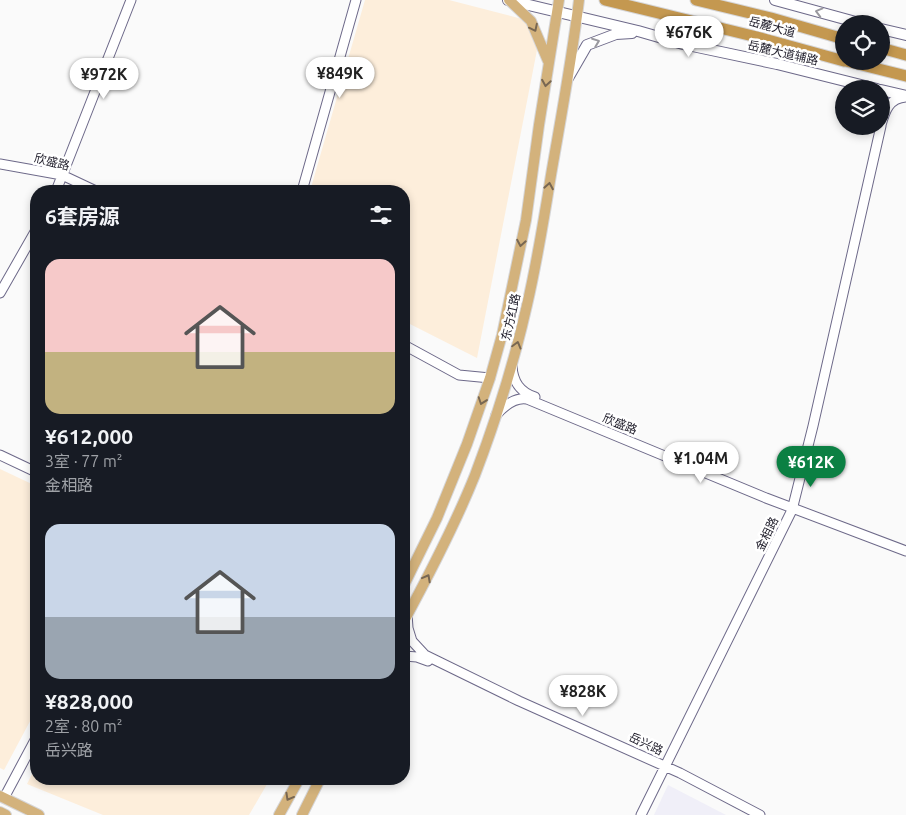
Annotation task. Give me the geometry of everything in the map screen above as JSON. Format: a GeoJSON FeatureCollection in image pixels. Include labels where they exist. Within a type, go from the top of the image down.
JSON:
{"type":"FeatureCollection","features":[{"type":"Feature","properties":{"kind":"highway","name":"岳麓大道"},"geometry":{"type":"LineString","coordinates":[[605,0],[835,58]]}},
{"type":"Feature","properties":{"kind":"highway","name":"岳麓大道"},"geometry":{"type":"LineString","coordinates":[[696,0],[835,36]]}},
{"type":"Feature","properties":{"kind":"highway"},"geometry":{"type":"LineString","coordinates":[[890,51],[906,55]]}},
{"type":"Feature","properties":{"kind":"highway","name":"岳麓大道"},"geometry":{"type":"LineString","coordinates":[[882,70],[906,76]]}},
{"type":"Feature","properties":{"kind":"main road","name":"岳麓大道辅路"},"geometry":{"type":"LineString","coordinates":[[508,0],[643,32],[683,44],[776,64],[838,80]]}},
{"type":"Feature","properties":{"kind":"main road"},"geometry":{"type":"LineString","coordinates":[[508,0],[531,21],[549,62]]}},
{"type":"Feature","properties":{"kind":"main road","name":"东方红路"},"geometry":{"type":"LineString","coordinates":[[410,573],[453,481],[490,378],[502,335],[533,176],[539,125],[559,0]]}},
{"type":"Feature","properties":{"kind":"main road","name":"东方红路"},"geometry":{"type":"LineString","coordinates":[[410,610],[458,514],[475,475],[512,364],[527,306],[536,260],[568,79],[579,0]]}},
{"type":"Feature","properties":{"kind":"main road"},"geometry":{"type":"LineString","coordinates":[[775,0],[835,16]]}},
{"type":"Feature","properties":{"kind":"main road"},"geometry":{"type":"LineString","coordinates":[[890,31],[906,35]]}},
{"type":"Feature","properties":{"kind":"main road"},"geometry":{"type":"LineString","coordinates":[[568,79],[588,45],[616,34],[643,32]]}},
{"type":"Feature","properties":{"kind":"main road"},"geometry":{"type":"LineString","coordinates":[[890,93],[906,97]]}},
{"type":"Feature","properties":{"kind":"main road"},"geometry":{"type":"LineString","coordinates":[[280,815],[297,785]]}},
{"type":"Feature","properties":{"kind":"main road"},"geometry":{"type":"LineString","coordinates":[[302,815],[317,785]]}},
{"type":"Feature","properties":{"kind":"main road"},"geometry":{"type":"LineString","coordinates":[[2,797],[39,815]]}},
{"type":"Feature","properties":{"kind":"main road"},"geometry":{"type":"LineString","coordinates":[[0,812],[6,815]]}},
{"type":"Feature","properties":{"kind":"street"},"geometry":{"type":"LineString","coordinates":[[58,185],[131,0]]}},
{"type":"Feature","properties":{"kind":"street"},"geometry":{"type":"LineString","coordinates":[[304,185],[356,0]]}},
{"type":"Feature","properties":{"kind":"street","name":"金相路"},"geometry":{"type":"LineString","coordinates":[[890,104],[897,99],[906,97]]}},
{"type":"Feature","properties":{"kind":"street","name":"金相路"},"geometry":{"type":"LineString","coordinates":[[790,505],[874,135]]}},
{"type":"Feature","properties":{"kind":"street","name":"金相路"},"geometry":{"type":"LineString","coordinates":[[636,815],[778,540],[811,435],[879,135]]}},
{"type":"Feature","properties":{"kind":"street","name":"欣盛路"},"geometry":{"type":"LineString","coordinates":[[0,164],[62,175],[83,185]]}},
{"type":"Feature","properties":{"kind":"street"},"geometry":{"type":"LineString","coordinates":[[0,293],[30,240]]}},
{"type":"Feature","properties":{"kind":"street"},"geometry":{"type":"LineString","coordinates":[[410,348],[459,375],[490,378]]}},
{"type":"Feature","properties":{"kind":"street","name":"欣盛路"},"geometry":{"type":"LineString","coordinates":[[512,364],[515,380],[521,390],[527,394],[790,505],[906,546]]}},
{"type":"Feature","properties":{"kind":"street","name":"欣盛路"},"geometry":{"type":"LineString","coordinates":[[496,415],[514,400],[527,399],[906,551]]}},
{"type":"Feature","properties":{"kind":"street"},"geometry":{"type":"LineString","coordinates":[[0,455],[30,469]]}},
{"type":"Feature","properties":{"kind":"street","name":"岳兴路"},"geometry":{"type":"LineString","coordinates":[[410,634],[416,647],[425,654],[519,701],[760,815]]}},
{"type":"Feature","properties":{"kind":"street","name":"岳兴路"},"geometry":{"type":"LineString","coordinates":[[410,656],[423,659],[510,701],[662,767],[750,815]]}},
{"type":"Feature","properties":{"kind":"street"},"geometry":{"type":"LineString","coordinates":[[2,797],[30,748]]}},
{"type":"Feature","properties":{"kind":"street","name":"金相路"},"geometry":{"type":"LineString","coordinates":[[641,815],[662,767]]}},
{"type":"Feature","properties":{"kind":"shaded area"},"geometry":{"type":"Polygon","coordinates":[[[365,0],[449,0],[526,20],[537,50],[477,358],[410,324],[410,185],[312,185],[365,0]]]}},
{"type":"Feature","properties":{"kind":"shaded area"},"geometry":{"type":"Polygon","coordinates":[[[0,469],[30,483],[30,721],[4,770],[0,768],[0,469]]]}},
{"type":"Feature","properties":{"kind":"shaded area"},"geometry":{"type":"Polygon","coordinates":[[[30,778],[30,785],[266,785],[249,815],[103,815],[27,784],[30,778]]]}},
{"type":"Feature","properties":{"kind":"shaded area"},"geometry":{"type":"Polygon","coordinates":[[[668,785],[726,815],[654,815],[668,785]]]}}]}
